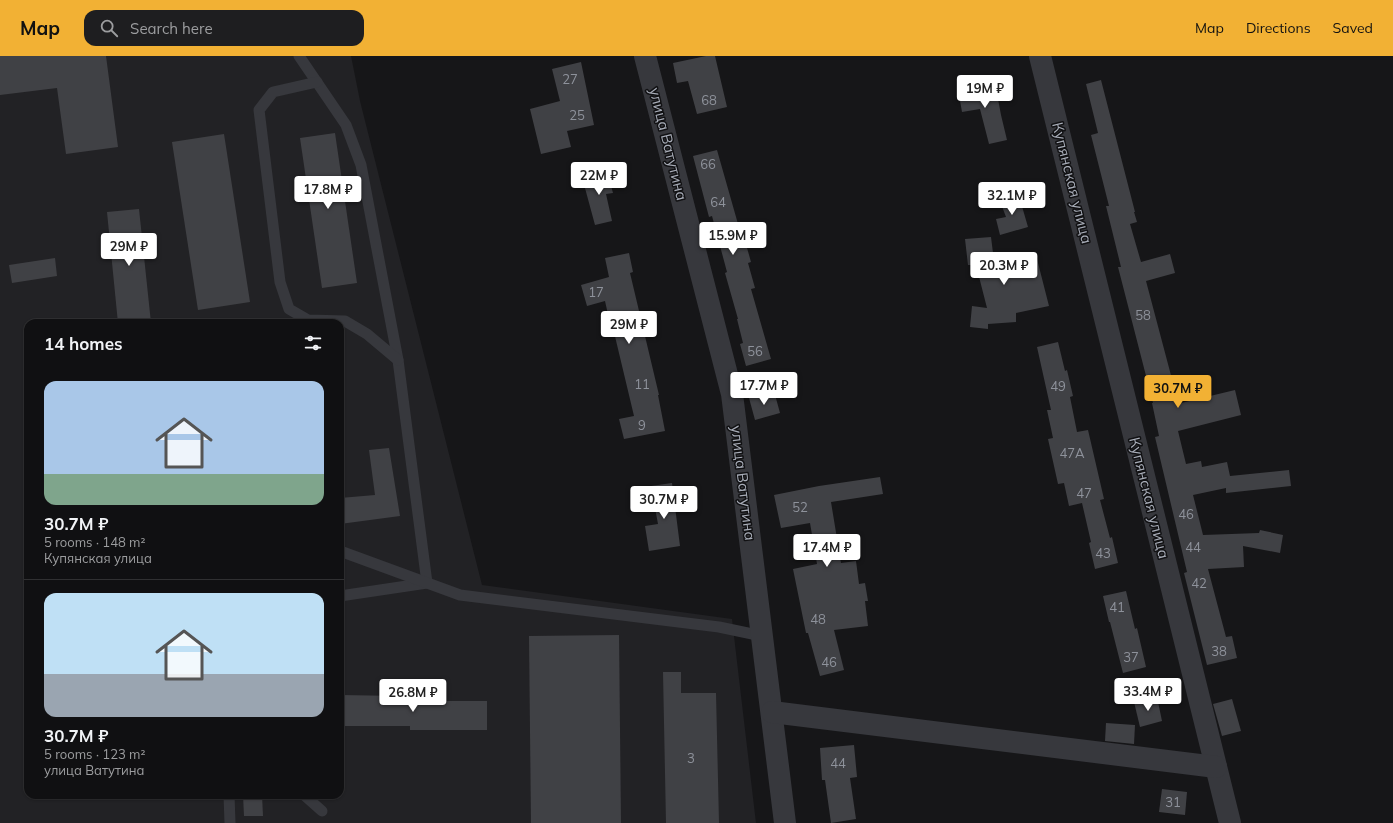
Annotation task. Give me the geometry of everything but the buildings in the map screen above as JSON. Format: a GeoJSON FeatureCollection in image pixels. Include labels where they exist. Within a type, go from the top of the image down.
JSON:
{"type":"FeatureCollection","features":[{"type":"Feature","properties":{"kind":"street","name":"улица Ватутина"},"geometry":{"type":"LineString","coordinates":[[645,56],[732,394],[785,823]]}},
{"type":"Feature","properties":{"kind":"street","name":"Купянская улица"},"geometry":{"type":"LineString","coordinates":[[1040,56],[1230,823]]}},
{"type":"Feature","properties":{"kind":"street"},"geometry":{"type":"LineString","coordinates":[[772,712],[1216,767]]}},
{"type":"Feature","properties":{"kind":"lane"},"geometry":{"type":"LineString","coordinates":[[299,56],[346,125],[361,165],[398,360],[427,583]]}},
{"type":"Feature","properties":{"kind":"lane"},"geometry":{"type":"LineString","coordinates":[[306,319],[289,309],[280,282],[259,110],[274,92],[317,82]]}},
{"type":"Feature","properties":{"kind":"lane"},"geometry":{"type":"LineString","coordinates":[[344,321],[367,334],[398,360]]}},
{"type":"Feature","properties":{"kind":"lane"},"geometry":{"type":"LineString","coordinates":[[344,552],[460,595],[719,627],[762,636]]}},
{"type":"Feature","properties":{"kind":"lane"},"geometry":{"type":"LineString","coordinates":[[344,595],[427,583]]}},
{"type":"Feature","properties":{"kind":"lane"},"geometry":{"type":"LineString","coordinates":[[230,799],[230,823]]}},
{"type":"Feature","properties":{"kind":"lane"},"geometry":{"type":"LineString","coordinates":[[308,799],[322,811]]}},
{"type":"Feature","properties":{"kind":"shaded area"},"geometry":{"type":"Polygon","coordinates":[[[0,56],[351,56],[360,101],[482,585],[732,619],[756,823],[0,823],[0,56]]]}}]}
